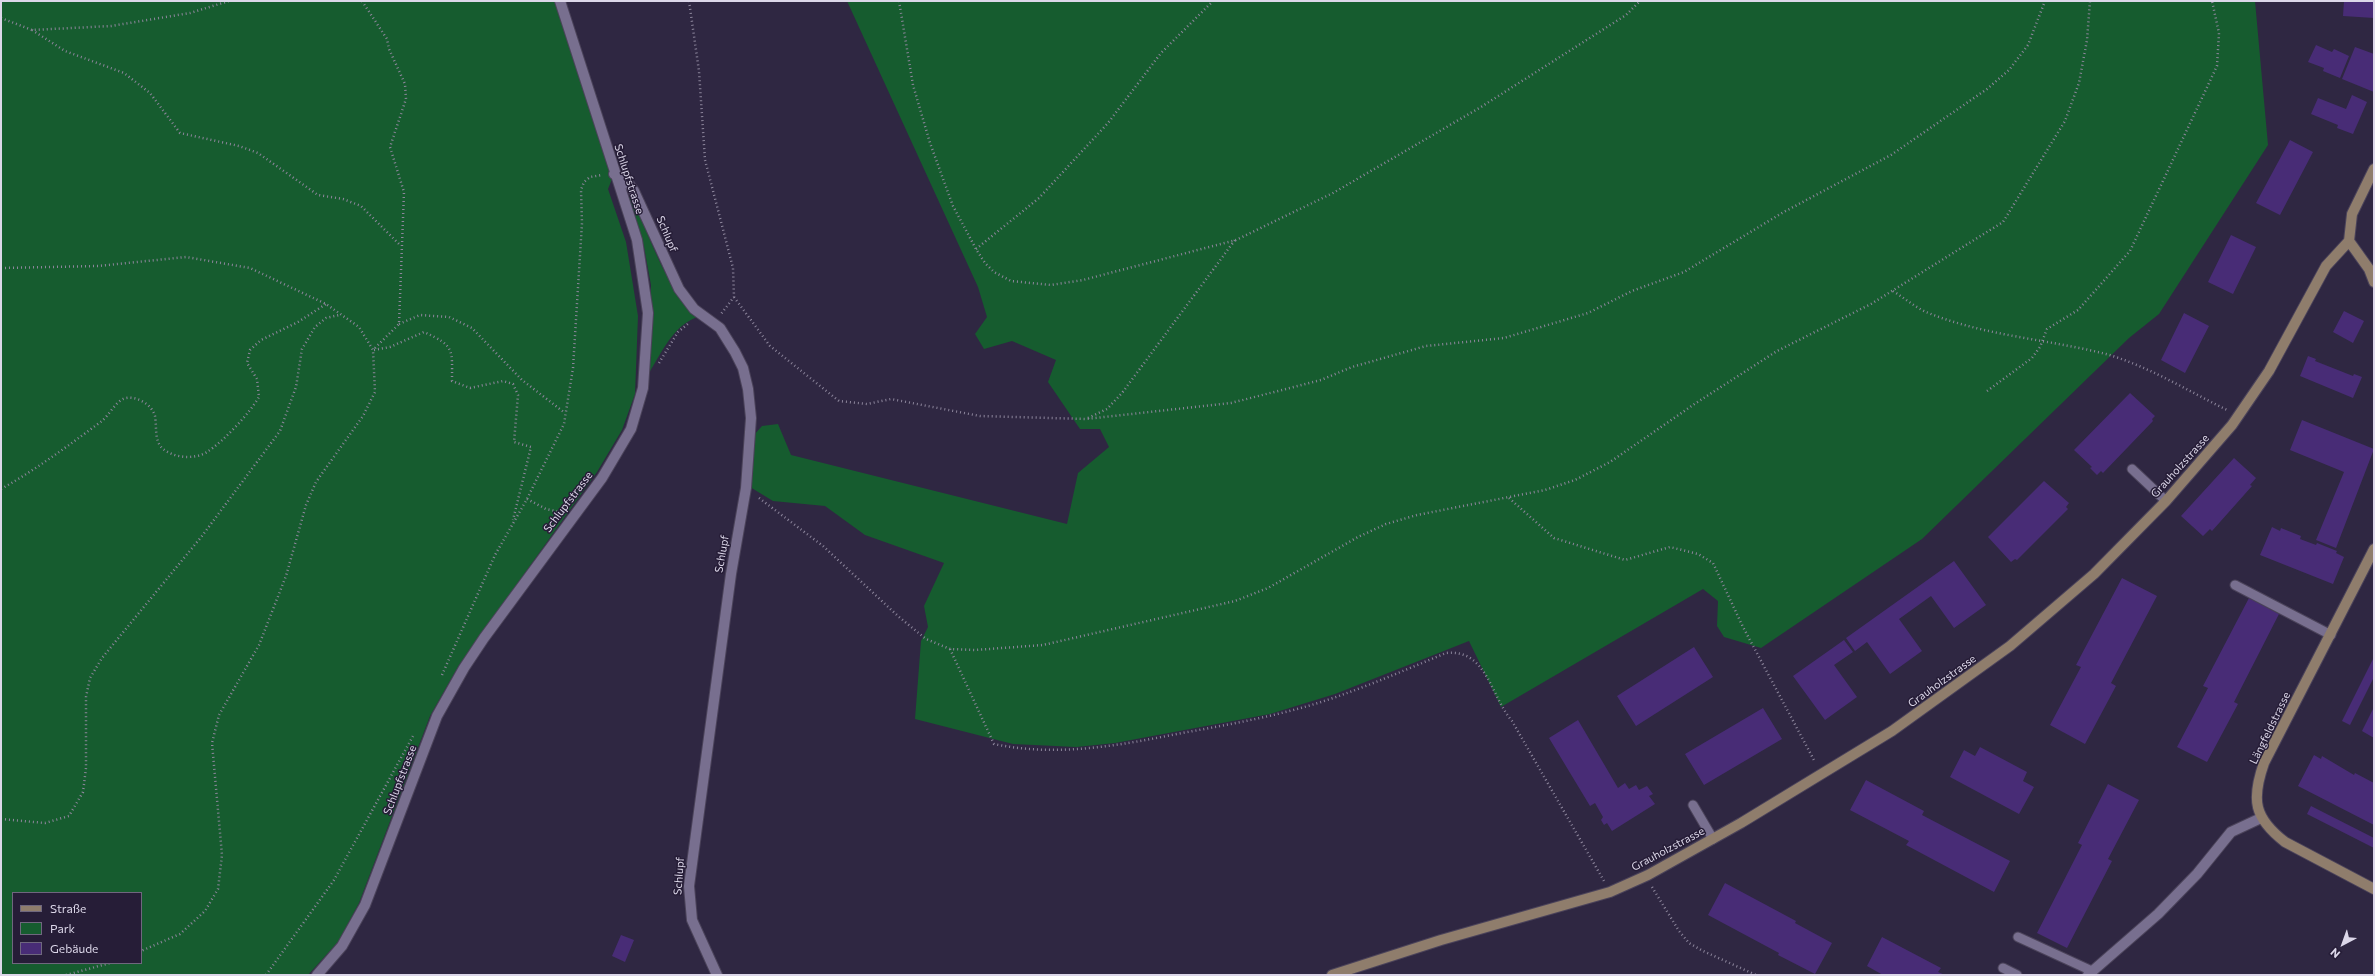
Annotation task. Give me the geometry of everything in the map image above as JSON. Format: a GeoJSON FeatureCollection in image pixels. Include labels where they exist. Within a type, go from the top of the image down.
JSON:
{"type":"FeatureCollection","features":[{"type":"Feature","properties":{"kind":"street","name":"Schlupfstrasse"},"geometry":{"type":"LineString","coordinates":[[317,975],[342,946],[365,905],[437,716],[484,638],[602,478],[631,429],[643,388],[648,313],[636,240],[560,1]]}},
{"type":"Feature","properties":{"kind":"street"},"geometry":{"type":"LineString","coordinates":[[2374,170],[2352,214],[2349,241],[2369,269],[2374,282]]}},
{"type":"Feature","properties":{"kind":"street","name":"Schlupf"},"geometry":{"type":"LineString","coordinates":[[614,174],[626,180],[634,191],[679,289],[691,305],[713,323],[728,338],[743,368],[748,389],[751,418],[746,488],[731,574],[689,886],[692,920],[717,975]]}},
{"type":"Feature","properties":{"kind":"street","name":"Grauholzstrasse"},"geometry":{"type":"LineString","coordinates":[[1332,975],[1441,940],[1610,892],[1648,874],[1713,839],[1892,731],[2010,646],[2094,574],[2166,501],[2238,416],[2270,371],[2326,266],[2349,241]]}},
{"type":"Feature","properties":{"kind":"street","name":"Längfeldstrasse"},"geometry":{"type":"LineString","coordinates":[[2261,818],[2258,810],[2257,789],[2264,763],[2374,549]]}},
{"type":"Feature","properties":{"kind":"street"},"geometry":{"type":"LineString","coordinates":[[2090,973],[2158,914],[2197,874],[2231,832],[2261,818],[2285,842],[2374,889]]}},
{"type":"Feature","properties":{"kind":"lane"},"geometry":{"type":"LineString","coordinates":[[2132,469],[2166,501]]}},
{"type":"Feature","properties":{"kind":"lane"},"geometry":{"type":"LineString","coordinates":[[2236,585],[2331,634]]}},
{"type":"Feature","properties":{"kind":"lane"},"geometry":{"type":"LineString","coordinates":[[1692,805],[1713,839]]}},
{"type":"Feature","properties":{"kind":"lane"},"geometry":{"type":"LineString","coordinates":[[2018,937],[2090,973]]}},
{"type":"Feature","properties":{"kind":"lane"},"geometry":{"type":"LineString","coordinates":[[2003,968],[2017,975]]}},
{"type":"Feature","properties":{"kind":"path"},"geometry":{"type":"LineString","coordinates":[[32,30],[111,26],[190,13],[229,1]]}},
{"type":"Feature","properties":{"kind":"path"},"geometry":{"type":"LineString","coordinates":[[362,1],[387,39],[389,49],[405,84],[406,99],[390,148],[404,192],[399,324]]}},
{"type":"Feature","properties":{"kind":"path"},"geometry":{"type":"LineString","coordinates":[[689,1],[699,71],[705,160],[733,268],[734,297],[770,346],[839,401],[867,404],[890,399],[980,416],[1086,419],[1231,403],[1321,380],[1352,367],[1426,346],[1504,338],[1588,313],[1632,290],[1684,272],[1782,213],[1891,155],[1987,89],[2009,70],[2028,46],[2045,1]]}},
{"type":"Feature","properties":{"kind":"path"},"geometry":{"type":"LineString","coordinates":[[899,1],[913,86],[930,143],[953,206],[976,249],[985,263],[994,272],[1011,280],[1051,285],[1083,280],[1236,240],[1333,193],[1481,107],[1626,15],[1640,1]]}},
{"type":"Feature","properties":{"kind":"path"},"geometry":{"type":"LineString","coordinates":[[976,249],[1039,198],[1108,123],[1161,53],[1213,1]]}},
{"type":"Feature","properties":{"kind":"path"},"geometry":{"type":"LineString","coordinates":[[746,488],[828,550],[913,629],[936,645],[950,649],[1003,650],[1043,645],[1235,601],[1268,588],[1358,536],[1386,524],[1417,515],[1545,490],[1575,480],[1610,462],[1696,403],[1777,351],[1893,291],[2004,222],[2064,122],[2072,102],[2079,83],[2086,48],[2090,1]]}},
{"type":"Feature","properties":{"kind":"path"},"geometry":{"type":"LineString","coordinates":[[1987,391],[2032,358],[2051,325],[2078,310],[2130,251],[2217,66],[2219,33],[2212,1]]}},
{"type":"Feature","properties":{"kind":"path"},"geometry":{"type":"LineString","coordinates":[[1,18],[32,30],[65,50],[124,73],[150,93],[180,133],[239,146],[258,153],[318,195],[343,199],[361,206],[401,246]]}},
{"type":"Feature","properties":{"kind":"path"},"geometry":{"type":"LineString","coordinates":[[441,677],[483,582],[512,524],[527,499],[564,424],[573,368],[582,223],[582,190],[584,182],[590,177],[614,174]]}},
{"type":"Feature","properties":{"kind":"path"},"geometry":{"type":"LineString","coordinates":[[1086,419],[1107,409],[1122,393],[1236,240]]}},
{"type":"Feature","properties":{"kind":"path"},"geometry":{"type":"LineString","coordinates":[[1,268],[98,266],[186,257],[250,268],[326,304],[359,327],[373,350],[375,392],[363,416],[316,482],[306,505],[286,576],[259,646],[219,715],[212,743],[222,855],[218,889],[206,911],[180,934],[142,951]]}},
{"type":"Feature","properties":{"kind":"path"},"geometry":{"type":"LineString","coordinates":[[1893,291],[1926,312],[1995,333],[2043,340],[2117,358],[2238,416]]}},
{"type":"Feature","properties":{"kind":"path"},"geometry":{"type":"LineString","coordinates":[[713,323],[734,297]]}},
{"type":"Feature","properties":{"kind":"path"},"geometry":{"type":"LineString","coordinates":[[1,489],[58,454],[105,418],[122,399],[133,397],[143,401],[155,414],[157,436],[160,447],[173,456],[195,456],[207,452],[250,412],[259,397],[257,379],[247,363],[250,350],[261,340],[298,322],[326,304]]}},
{"type":"Feature","properties":{"kind":"path"},"geometry":{"type":"LineString","coordinates":[[1,819],[45,823],[69,816],[83,792],[86,768],[86,697],[90,678],[102,658],[202,536],[280,431],[296,387],[302,349],[314,327],[326,318],[340,315]]}},
{"type":"Feature","properties":{"kind":"path"},"geometry":{"type":"LineString","coordinates":[[373,350],[399,324],[420,315],[449,317],[472,328],[522,380],[565,413]]}},
{"type":"Feature","properties":{"kind":"path"},"geometry":{"type":"LineString","coordinates":[[644,377],[651,374],[658,366],[663,355],[682,327],[703,316]]}},
{"type":"Feature","properties":{"kind":"path"},"geometry":{"type":"LineString","coordinates":[[373,350],[390,347],[424,332],[443,341],[452,352],[452,381],[470,388],[481,384],[503,381],[513,384],[518,395],[514,442],[531,447],[512,524]]}},
{"type":"Feature","properties":{"kind":"path"},"geometry":{"type":"LineString","coordinates":[[1509,498],[1554,538],[1625,560],[1670,547],[1698,554],[1713,563],[1743,627],[1821,773]]}},
{"type":"Feature","properties":{"kind":"path"},"geometry":{"type":"LineString","coordinates":[[527,499],[546,509],[574,514]]}},
{"type":"Feature","properties":{"kind":"path"},"geometry":{"type":"LineString","coordinates":[[950,649],[994,744],[1012,748],[1076,750],[1116,746],[1271,716],[1336,697],[1446,653],[1464,654],[1474,659],[1482,668],[1502,710],[1512,721],[1610,892]]}},
{"type":"Feature","properties":{"kind":"path"},"geometry":{"type":"LineString","coordinates":[[266,975],[334,880],[380,793],[416,732]]}},
{"type":"Feature","properties":{"kind":"path"},"geometry":{"type":"LineString","coordinates":[[1648,874],[1654,890],[1679,931],[1689,943],[1756,975]]}},
{"type":"Feature","properties":{"kind":"path"},"geometry":{"type":"LineString","coordinates":[[66,975],[106,964]]}},
{"type":"Feature","properties":{"kind":"green space"},"geometry":{"type":"Polygon","coordinates":[[[1,1],[557,1],[614,174],[608,189],[626,242],[638,316],[635,394],[622,430],[597,472],[459,665],[430,716],[359,903],[338,942],[308,975],[1,975],[1,1]]]}},
{"type":"Feature","properties":{"kind":"green space"},"geometry":{"type":"Polygon","coordinates":[[[847,1],[2255,1],[2268,145],[2159,314],[2129,338],[1922,539],[1761,648],[1724,637],[1717,626],[1718,601],[1703,589],[1501,707],[1469,641],[1335,694],[1270,714],[1115,743],[1076,747],[1013,744],[915,719],[921,641],[928,627],[924,606],[944,563],[865,535],[825,506],[773,501],[750,487],[753,436],[762,426],[778,424],[791,455],[1067,524],[1078,473],[1109,447],[1100,429],[1080,429],[1048,382],[1056,360],[1012,341],[984,349],[975,334],[987,317],[978,287],[847,1]]]}},
{"type":"Feature","properties":{"kind":"green space"},"geometry":{"type":"Polygon","coordinates":[[[626,193],[634,203],[668,278],[686,305],[697,317],[681,327],[669,340],[649,373],[651,285],[644,247],[626,193]]]}},
{"type":"Feature","properties":{"kind":"building"},"geometry":{"type":"Polygon","coordinates":[[[2344,1],[2374,1],[2374,18],[2343,16],[2344,1]]]}},
{"type":"Feature","properties":{"kind":"building"},"geometry":{"type":"Polygon","coordinates":[[[2316,45],[2332,52],[2334,49],[2349,56],[2340,78],[2323,71],[2324,68],[2308,62],[2316,45]]]}},
{"type":"Feature","properties":{"kind":"building"},"geometry":{"type":"Polygon","coordinates":[[[2355,47],[2374,54],[2374,92],[2342,79],[2355,47]]]}},
{"type":"Feature","properties":{"kind":"building"},"geometry":{"type":"Polygon","coordinates":[[[2352,95],[2367,102],[2353,134],[2337,128],[2338,125],[2311,114],[2318,98],[2346,109],[2352,95]]]}},
{"type":"Feature","properties":{"kind":"building"},"geometry":{"type":"Polygon","coordinates":[[[2290,140],[2313,152],[2280,215],[2256,203],[2290,140]]]}},
{"type":"Feature","properties":{"kind":"building"},"geometry":{"type":"Polygon","coordinates":[[[2231,235],[2256,247],[2233,294],[2208,282],[2231,235]]]}},
{"type":"Feature","properties":{"kind":"building"},"geometry":{"type":"Polygon","coordinates":[[[2344,311],[2364,321],[2353,343],[2333,332],[2344,311]]]}},
{"type":"Feature","properties":{"kind":"building"},"geometry":{"type":"Polygon","coordinates":[[[2184,313],[2209,326],[2185,373],[2161,360],[2184,313]]]}},
{"type":"Feature","properties":{"kind":"building"},"geometry":{"type":"Polygon","coordinates":[[[2308,356],[2316,359],[2315,361],[2353,376],[2354,374],[2362,377],[2353,398],[2300,376],[2308,356]]]}},
{"type":"Feature","properties":{"kind":"building"},"geometry":{"type":"Polygon","coordinates":[[[2130,393],[2155,416],[2152,419],[2153,421],[2103,473],[2101,471],[2097,475],[2090,468],[2092,467],[2074,450],[2130,393]]]}},
{"type":"Feature","properties":{"kind":"building"},"geometry":{"type":"Polygon","coordinates":[[[2302,420],[2374,449],[2336,548],[2316,540],[2344,472],[2290,450],[2302,420]]]}},
{"type":"Feature","properties":{"kind":"building"},"geometry":{"type":"Polygon","coordinates":[[[2234,458],[2256,478],[2250,485],[2252,486],[2212,531],[2210,529],[2203,536],[2181,516],[2234,458]]]}},
{"type":"Feature","properties":{"kind":"building"},"geometry":{"type":"Polygon","coordinates":[[[2044,481],[2069,503],[2066,507],[2068,509],[2017,560],[2015,559],[2011,562],[1988,537],[2044,481]]]}},
{"type":"Feature","properties":{"kind":"building"},"geometry":{"type":"Polygon","coordinates":[[[2272,527],[2280,531],[2281,528],[2301,536],[2300,539],[2316,545],[2317,543],[2337,551],[2336,553],[2344,557],[2333,584],[2260,555],[2272,527]]]}},
{"type":"Feature","properties":{"kind":"building"},"geometry":{"type":"Polygon","coordinates":[[[1954,561],[1986,605],[1954,628],[1931,596],[1899,619],[1922,651],[1890,674],[1867,642],[1855,651],[1846,638],[1954,561]]]}},
{"type":"Feature","properties":{"kind":"building"},"geometry":{"type":"Polygon","coordinates":[[[2122,578],[2157,596],[2111,683],[2116,686],[2085,744],[2050,725],[2081,667],[2076,665],[2122,578]]]}},
{"type":"Feature","properties":{"kind":"building"},"geometry":{"type":"Polygon","coordinates":[[[2249,598],[2279,614],[2234,702],[2238,704],[2207,762],[2177,747],[2208,688],[2203,686],[2249,598]]]}},
{"type":"Feature","properties":{"kind":"building"},"geometry":{"type":"Polygon","coordinates":[[[1844,640],[1853,652],[1834,665],[1857,697],[1825,720],[1793,676],[1844,640]]]}},
{"type":"Feature","properties":{"kind":"building"},"geometry":{"type":"Polygon","coordinates":[[[1694,647],[1713,677],[1636,726],[1617,696],[1694,647]]]}},
{"type":"Feature","properties":{"kind":"building"},"geometry":{"type":"Polygon","coordinates":[[[2374,657],[2374,677],[2350,725],[2342,721],[2374,657]]]}},
{"type":"Feature","properties":{"kind":"building"},"geometry":{"type":"Polygon","coordinates":[[[2374,707],[2374,738],[2362,731],[2374,707]]]}},
{"type":"Feature","properties":{"kind":"building"},"geometry":{"type":"Polygon","coordinates":[[[1763,708],[1782,739],[1704,785],[1685,754],[1763,708]]]}},
{"type":"Feature","properties":{"kind":"building"},"geometry":{"type":"Polygon","coordinates":[[[1578,720],[1618,788],[1625,783],[1629,789],[1636,785],[1639,790],[1647,786],[1653,794],[1649,796],[1655,804],[1612,831],[1607,823],[1604,825],[1601,820],[1603,817],[1595,803],[1590,806],[1549,738],[1578,720]]]}},
{"type":"Feature","properties":{"kind":"building"},"geometry":{"type":"Polygon","coordinates":[[[1980,747],[2027,772],[2023,781],[2034,787],[2019,814],[1950,777],[1964,750],[1975,756],[1980,747]]]}},
{"type":"Feature","properties":{"kind":"building"},"geometry":{"type":"Polygon","coordinates":[[[2314,755],[2321,759],[2322,756],[2354,775],[2355,773],[2374,783],[2374,825],[2298,786],[2314,755]]]}},
{"type":"Feature","properties":{"kind":"building"},"geometry":{"type":"Polygon","coordinates":[[[1866,780],[1924,811],[1922,815],[2010,861],[1994,892],[1906,845],[1909,841],[1850,810],[1866,780]]]}},
{"type":"Feature","properties":{"kind":"building"},"geometry":{"type":"Polygon","coordinates":[[[2108,784],[2139,800],[2108,859],[2112,861],[2067,948],[2037,933],[2082,845],[2078,843],[2108,784]]]}},
{"type":"Feature","properties":{"kind":"building"},"geometry":{"type":"Polygon","coordinates":[[[2311,806],[2374,838],[2374,848],[2307,814],[2311,806]]]}},
{"type":"Feature","properties":{"kind":"building"},"geometry":{"type":"Polygon","coordinates":[[[1725,883],[1796,921],[1795,923],[1832,943],[1815,974],[1778,955],[1779,953],[1708,915],[1725,883]]]}},
{"type":"Feature","properties":{"kind":"building"},"geometry":{"type":"Polygon","coordinates":[[[621,935],[634,940],[625,962],[612,956],[621,935]]]}},
{"type":"Feature","properties":{"kind":"building"},"geometry":{"type":"Polygon","coordinates":[[[1882,937],[1941,968],[1938,972],[1945,975],[1883,975],[1867,966],[1882,937]]]}}]}
